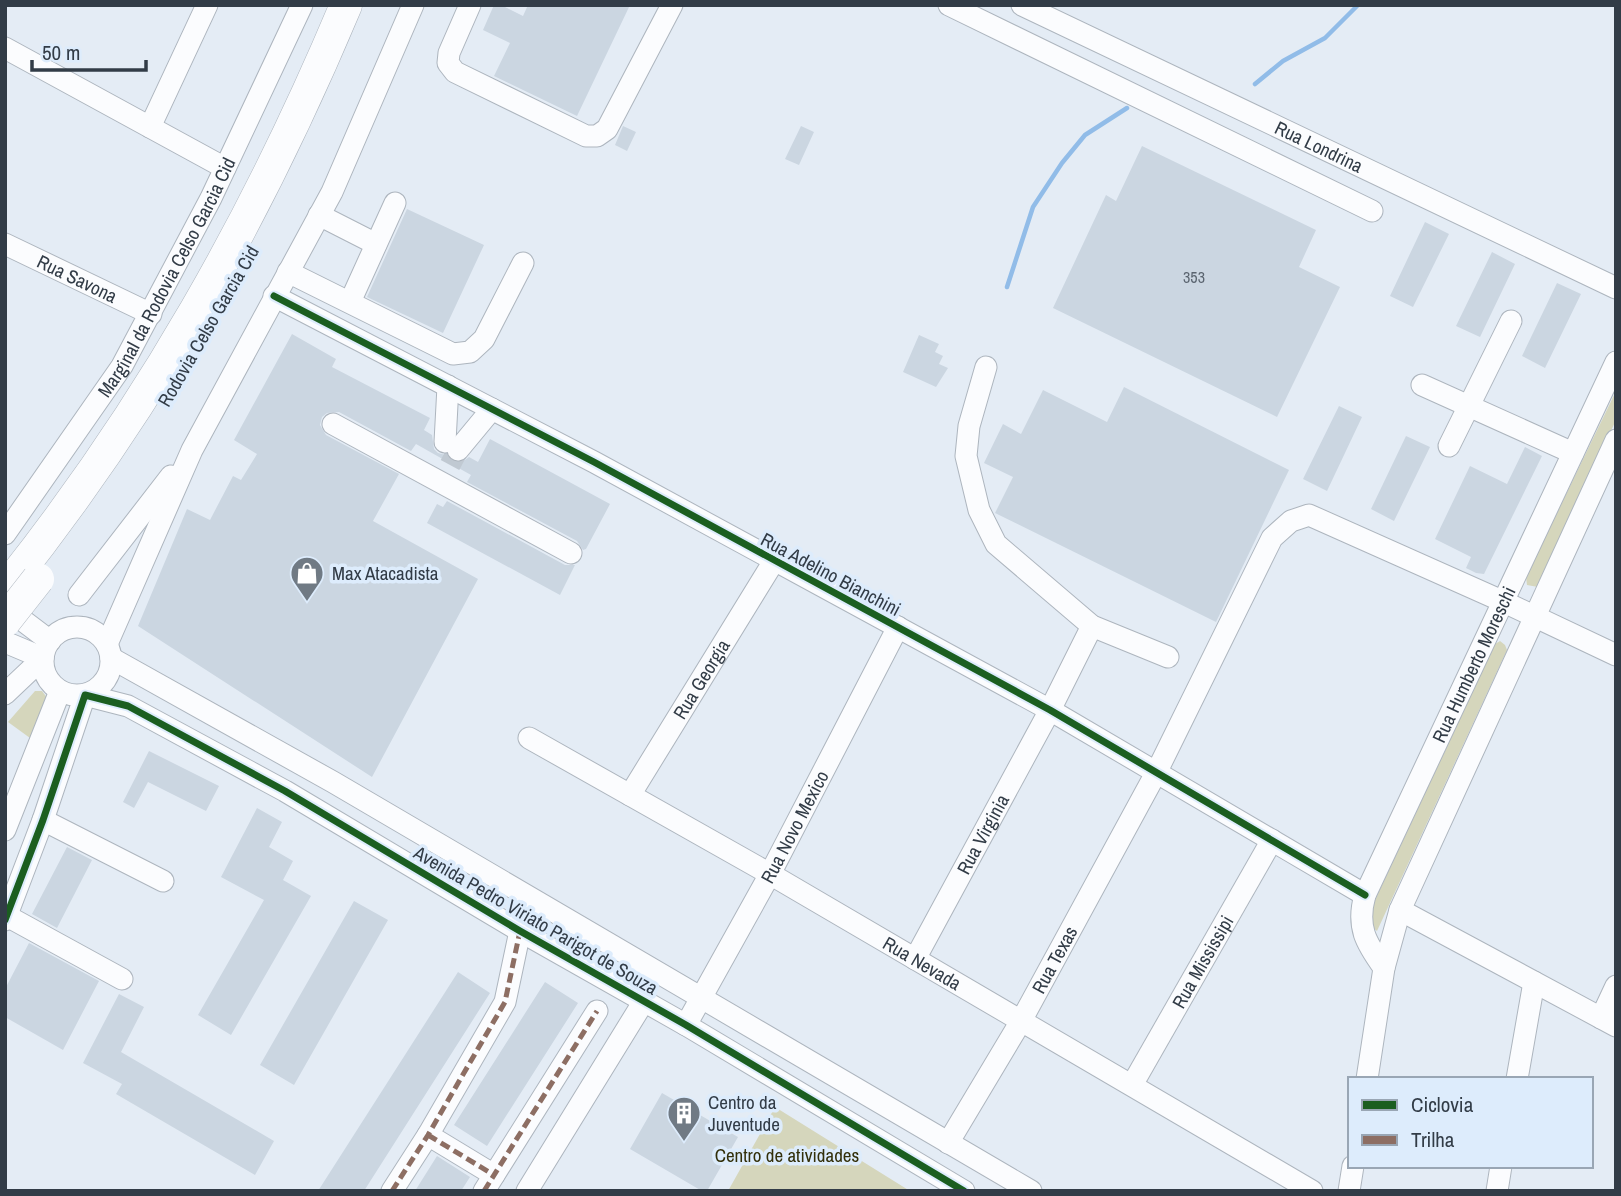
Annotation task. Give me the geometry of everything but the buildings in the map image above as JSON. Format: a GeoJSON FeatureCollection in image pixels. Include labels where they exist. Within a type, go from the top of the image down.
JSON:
{"type":"FeatureCollection","features":[{"type":"Feature","properties":{"kind":"highway","name":"Rodovia Celso Garcia Cid"},"geometry":{"type":"LineString","coordinates":[[5,621],[22,579],[116,439],[208,291],[276,162],[346,5]]}},
{"type":"Feature","properties":{"kind":"highway","name":"Rodovia Celso Garcia Cid"},"geometry":{"type":"LineString","coordinates":[[22,579],[106,490],[196,353],[310,136],[368,5]]}},
{"type":"Feature","properties":{"kind":"street"},"geometry":{"type":"LineString","coordinates":[[150,127],[207,5]]}},
{"type":"Feature","properties":{"kind":"street","name":"Marginal da Rodovia Celso Garcia Cid"},"geometry":{"type":"LineString","coordinates":[[5,534],[122,366],[225,168],[302,5]]}},
{"type":"Feature","properties":{"kind":"street"},"geometry":{"type":"LineString","coordinates":[[5,607],[46,650],[49,680],[60,691],[85,695],[105,682],[111,666],[109,651],[192,450],[332,192],[414,5]]}},
{"type":"Feature","properties":{"kind":"street"},"geometry":{"type":"LineString","coordinates":[[469,6],[449,53],[448,63],[455,72],[586,136],[597,136],[607,129],[672,5]]}},
{"type":"Feature","properties":{"kind":"street"},"geometry":{"type":"LineString","coordinates":[[949,5],[1372,211]]}},
{"type":"Feature","properties":{"kind":"street","name":"Rua Londrina"},"geometry":{"type":"LineString","coordinates":[[1022,5],[1616,288]]}},
{"type":"Feature","properties":{"kind":"street"},"geometry":{"type":"LineString","coordinates":[[5,48],[225,168]]}},
{"type":"Feature","properties":{"kind":"street"},"geometry":{"type":"LineString","coordinates":[[349,302],[396,203]]}},
{"type":"Feature","properties":{"kind":"street"},"geometry":{"type":"LineString","coordinates":[[319,215],[376,244]]}},
{"type":"Feature","properties":{"kind":"street","name":"Rua Savona"},"geometry":{"type":"LineString","coordinates":[[7,248],[150,313]]}},
{"type":"Feature","properties":{"kind":"street"},"geometry":{"type":"LineString","coordinates":[[288,272],[453,354],[470,352],[484,339],[523,263]]}},
{"type":"Feature","properties":{"kind":"street","name":"Rua Adelino Bianchini"},"geometry":{"type":"LineString","coordinates":[[274,296],[594,462],[898,627],[1049,710],[1365,895]]}},
{"type":"Feature","properties":{"kind":"street"},"geometry":{"type":"LineString","coordinates":[[1449,446],[1511,321]]}},
{"type":"Feature","properties":{"kind":"street","name":"Rua Humberto Moreschi"},"geometry":{"type":"LineString","coordinates":[[1384,968],[1367,945],[1361,918],[1365,895],[1616,362]]}},
{"type":"Feature","properties":{"kind":"street"},"geometry":{"type":"LineString","coordinates":[[986,367],[969,426],[966,456],[979,510],[996,544],[1092,626],[1168,657]]}},
{"type":"Feature","properties":{"kind":"street"},"geometry":{"type":"LineString","coordinates":[[1422,385],[1573,453]]}},
{"type":"Feature","properties":{"kind":"street"},"geometry":{"type":"LineString","coordinates":[[443,462],[449,386]]}},
{"type":"Feature","properties":{"kind":"street"},"geometry":{"type":"LineString","coordinates":[[443,462],[492,409]]}},
{"type":"Feature","properties":{"kind":"street"},"geometry":{"type":"LineString","coordinates":[[333,424],[443,462],[571,552]]}},
{"type":"Feature","properties":{"kind":"street","name":"Rua Humberto Moreschi"},"geometry":{"type":"LineString","coordinates":[[1367,1077],[1384,968],[1400,910],[1616,440]]}},
{"type":"Feature","properties":{"kind":"street"},"geometry":{"type":"LineString","coordinates":[[79,594],[192,450]]}},
{"type":"Feature","properties":{"kind":"street","name":"Rua Texas"},"geometry":{"type":"LineString","coordinates":[[948,1143],[1021,1021],[1156,773],[1272,538],[1290,521],[1309,515],[1616,655]]}},
{"type":"Feature","properties":{"kind":"street","name":"Rua Georgia"},"geometry":{"type":"LineString","coordinates":[[630,795],[774,561]]}},
{"type":"Feature","properties":{"kind":"street","name":"Rua Virginia"},"geometry":{"type":"LineString","coordinates":[[915,958],[1092,626]]}},
{"type":"Feature","properties":{"kind":"street"},"geometry":{"type":"LineString","coordinates":[[5,694],[61,631],[75,627],[90,630],[109,651]]}},
{"type":"Feature","properties":{"kind":"street","name":"Rua Novo Mexico"},"geometry":{"type":"LineString","coordinates":[[686,1025],[770,874],[898,627]]}},
{"type":"Feature","properties":{"kind":"street"},"geometry":{"type":"LineString","coordinates":[[5,642],[46,650]]}},
{"type":"Feature","properties":{"kind":"street","name":"Avenida Pedro Viriato Parigot de Souza"},"geometry":{"type":"LineString","coordinates":[[109,651],[1031,1191]]}},
{"type":"Feature","properties":{"kind":"street"},"geometry":{"type":"LineString","coordinates":[[5,830],[60,691]]}},
{"type":"Feature","properties":{"kind":"street"},"geometry":{"type":"LineString","coordinates":[[85,695],[43,820],[6,918],[122,979]]}},
{"type":"Feature","properties":{"kind":"street","name":"Avenida Pedro Viriato Parigot de Souza"},"geometry":{"type":"LineString","coordinates":[[85,695],[128,706],[285,791],[964,1191]]}},
{"type":"Feature","properties":{"kind":"street","name":"Rua Nevada"},"geometry":{"type":"LineString","coordinates":[[529,738],[770,874],[1312,1191]]}},
{"type":"Feature","properties":{"kind":"street"},"geometry":{"type":"LineString","coordinates":[[285,791],[325,796],[333,782]]}},
{"type":"Feature","properties":{"kind":"street"},"geometry":{"type":"LineString","coordinates":[[43,820],[163,881]]}},
{"type":"Feature","properties":{"kind":"street","name":"Rua Mississipi"},"geometry":{"type":"LineString","coordinates":[[1132,1085],[1272,840]]}},
{"type":"Feature","properties":{"kind":"street"},"geometry":{"type":"LineString","coordinates":[[1400,910],[1608,1022],[1616,986]]}},
{"type":"Feature","properties":{"kind":"street"},"geometry":{"type":"LineString","coordinates":[[393,1191],[505,1002],[520,931]]}},
{"type":"Feature","properties":{"kind":"street"},"geometry":{"type":"LineString","coordinates":[[1517,1077],[1534,982]]}},
{"type":"Feature","properties":{"kind":"street"},"geometry":{"type":"LineString","coordinates":[[527,1191],[644,1001]]}},
{"type":"Feature","properties":{"kind":"street"},"geometry":{"type":"LineString","coordinates":[[428,1135],[489,1183],[597,1011]]}},
{"type":"Feature","properties":{"kind":"street"},"geometry":{"type":"LineString","coordinates":[[1349,1191],[1353,1168]]}},
{"type":"Feature","properties":{"kind":"street"},"geometry":{"type":"LineString","coordinates":[[1497,1191],[1501,1168]]}},
{"type":"Feature","properties":{"kind":"green space"},"geometry":{"type":"Polygon","coordinates":[[[1616,391],[1616,420],[1538,587],[1527,585],[1526,577],[1616,391]]]}},
{"type":"Feature","properties":{"kind":"green space"},"geometry":{"type":"Polygon","coordinates":[[[1500,641],[1507,650],[1377,931],[1369,925],[1375,900],[1495,644],[1500,641]]]}},
{"type":"Feature","properties":{"kind":"green space"},"geometry":{"type":"Polygon","coordinates":[[[35,691],[42,691],[48,699],[30,738],[8,722],[35,691]]]}},
{"type":"Feature","properties":{"kind":"green space","name":"Centro de atividades"},"geometry":{"type":"Polygon","coordinates":[[[775,1107],[910,1191],[728,1191],[775,1107]]]}},
{"type":"Feature","properties":{"kind":"waterway"},"geometry":{"type":"LineString","coordinates":[[1255,84],[1283,61],[1325,38],[1358,5]]}},
{"type":"Feature","properties":{"kind":"waterway"},"geometry":{"type":"LineString","coordinates":[[1007,287],[1033,207],[1062,163],[1085,135],[1127,108]]}},
{"type":"Feature","properties":{"kind":"tunnel"},"geometry":{"type":"LineString","coordinates":[[450,465],[458,450]]}},
{"type":"Feature","properties":{"kind":"marked path"},"geometry":{"type":"LineString","coordinates":[[392,1191],[428,1135],[505,1002],[520,931]]}},
{"type":"Feature","properties":{"kind":"marked path"},"geometry":{"type":"LineString","coordinates":[[484,1191],[597,1011]]}},
{"type":"Feature","properties":{"kind":"marked path"},"geometry":{"type":"LineString","coordinates":[[428,1135],[494,1175]]}},
{"type":"Feature","properties":{"kind":"cycle path"},"geometry":{"type":"LineString","coordinates":[[274,296],[594,462],[1050,710],[1365,895]]}},
{"type":"Feature","properties":{"kind":"cycle path"},"geometry":{"type":"LineString","coordinates":[[5,920],[43,820],[85,695],[128,706],[285,791],[964,1191]]}},
{"type":"Feature","properties":{"kind":"place","name":"Max Atacadista"},"geometry":{"type":"Point","coordinates":[307,603]}},
{"type":"Feature","properties":{"kind":"place","name":"Centro da Juventude"},"geometry":{"type":"Point","coordinates":[684,1143]}}]}
